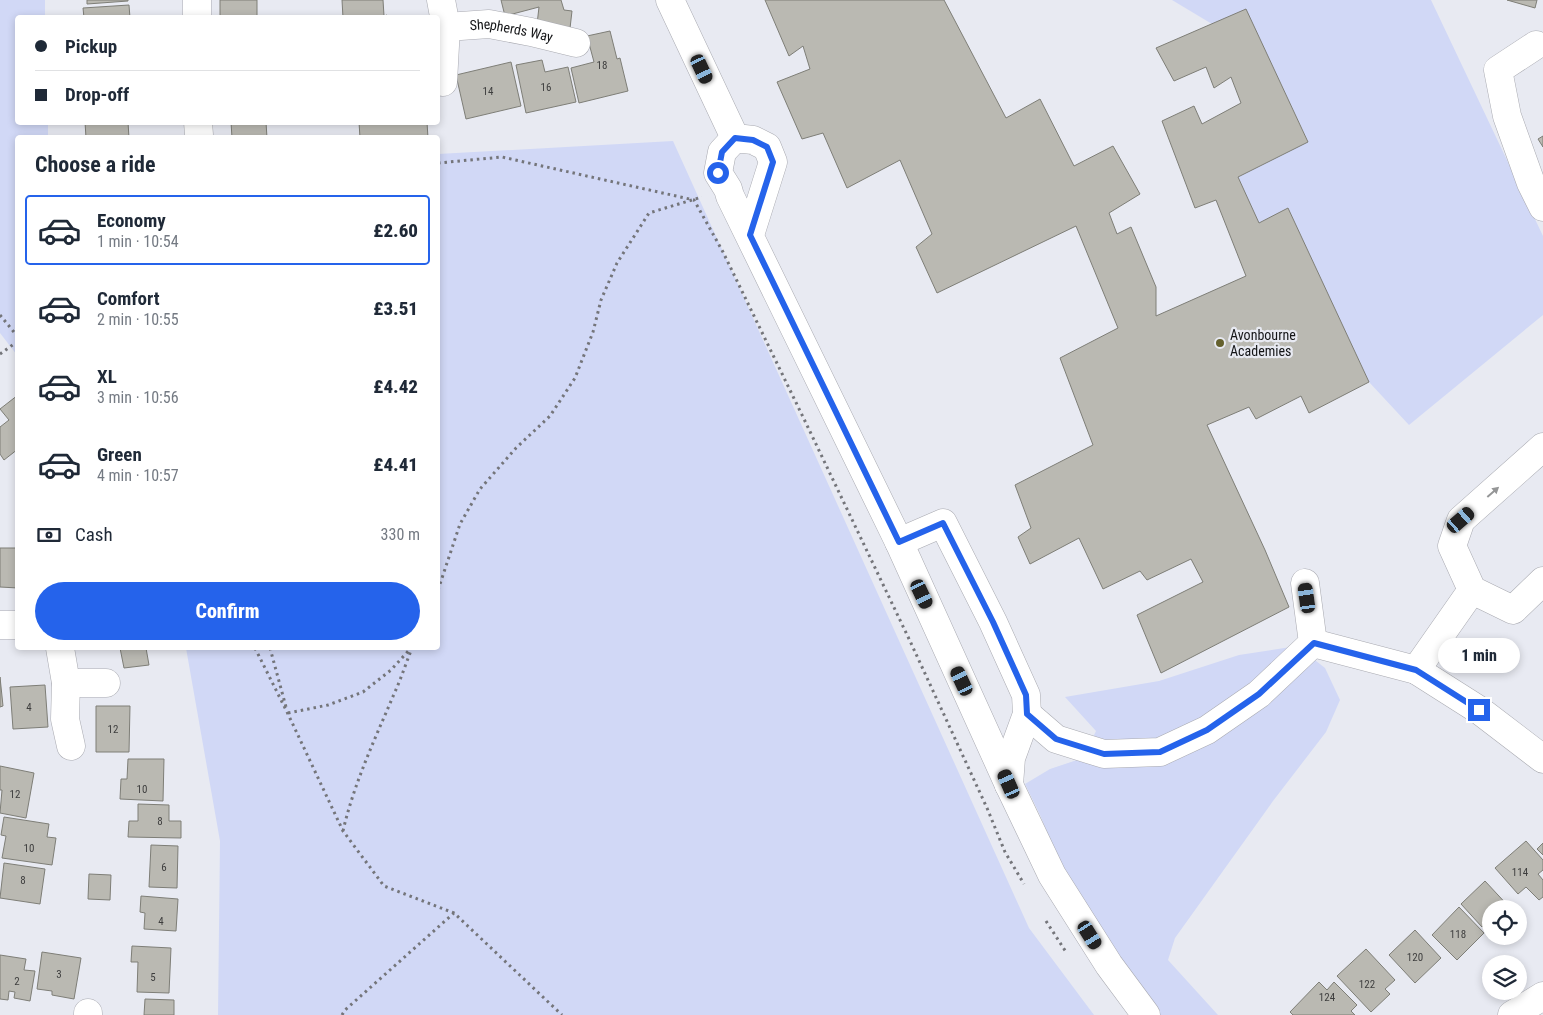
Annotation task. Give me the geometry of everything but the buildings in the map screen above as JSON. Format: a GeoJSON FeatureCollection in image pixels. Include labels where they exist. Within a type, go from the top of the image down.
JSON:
{"type":"FeatureCollection","features":[{"type":"Feature","properties":{"kind":"street"},"geometry":{"type":"LineString","coordinates":[[197,0],[197,15]]}},
{"type":"Feature","properties":{"kind":"street"},"geometry":{"type":"LineString","coordinates":[[441,0],[446,27],[443,82]]}},
{"type":"Feature","properties":{"kind":"street"},"geometry":{"type":"LineString","coordinates":[[670,0],[735,138]]}},
{"type":"Feature","properties":{"kind":"street","name":"Shepherds Way"},"geometry":{"type":"LineString","coordinates":[[446,27],[489,24],[576,43]]}},
{"type":"Feature","properties":{"kind":"street"},"geometry":{"type":"LineString","coordinates":[[1536,45],[1498,70],[1507,116],[1531,183],[1543,207]]}},
{"type":"Feature","properties":{"kind":"street"},"geometry":{"type":"LineString","coordinates":[[735,138],[722,152],[718,173],[728,189],[899,542],[1052,875],[1109,965],[1146,1015]]}},
{"type":"Feature","properties":{"kind":"street"},"geometry":{"type":"LineString","coordinates":[[735,138],[753,140],[767,147],[773,162],[750,235]]}},
{"type":"Feature","properties":{"kind":"street"},"geometry":{"type":"LineString","coordinates":[[1543,447],[1461,520],[1452,546],[1472,590],[1512,610],[1543,582]]}},
{"type":"Feature","properties":{"kind":"street"},"geometry":{"type":"LineString","coordinates":[[899,542],[943,523],[993,622],[1026,695],[1027,714],[1011,758],[1009,784]]}},
{"type":"Feature","properties":{"kind":"street"},"geometry":{"type":"LineString","coordinates":[[1305,582],[1314,643]]}},
{"type":"Feature","properties":{"kind":"street"},"geometry":{"type":"LineString","coordinates":[[1416,670],[1472,590]]}},
{"type":"Feature","properties":{"kind":"street"},"geometry":{"type":"LineString","coordinates":[[0,625],[15,625]]}},
{"type":"Feature","properties":{"kind":"street"},"geometry":{"type":"LineString","coordinates":[[1027,714],[1056,739],[1104,754],[1160,752],[1207,730],[1259,694],[1314,643]]}},
{"type":"Feature","properties":{"kind":"street"},"geometry":{"type":"LineString","coordinates":[[1314,643],[1416,670],[1479,710],[1543,759]]}},
{"type":"Feature","properties":{"kind":"street"},"geometry":{"type":"LineString","coordinates":[[60,650],[66,683],[65,719],[71,746]]}},
{"type":"Feature","properties":{"kind":"street"},"geometry":{"type":"LineString","coordinates":[[66,683],[106,683]]}},
{"type":"Feature","properties":{"kind":"street"},"geometry":{"type":"LineString","coordinates":[[1512,1015],[1543,996]]}},
{"type":"Feature","properties":{"kind":"path"},"geometry":{"type":"LineString","coordinates":[[440,163],[502,157],[694,200],[723,252],[910,641],[987,808],[1005,852],[1026,887]]}},
{"type":"Feature","properties":{"kind":"path"},"geometry":{"type":"LineString","coordinates":[[440,584],[460,524],[480,490],[516,448],[550,416],[575,378],[593,332],[601,300],[617,263],[649,213],[728,189]]}},
{"type":"Feature","properties":{"kind":"path"},"geometry":{"type":"LineString","coordinates":[[0,315],[15,335]]}},
{"type":"Feature","properties":{"kind":"path"},"geometry":{"type":"LineString","coordinates":[[0,354],[15,342]]}},
{"type":"Feature","properties":{"kind":"path"},"geometry":{"type":"LineString","coordinates":[[256,650],[343,832],[384,886],[454,913],[562,1015]]}},
{"type":"Feature","properties":{"kind":"path"},"geometry":{"type":"LineString","coordinates":[[271,650],[288,714]]}},
{"type":"Feature","properties":{"kind":"path"},"geometry":{"type":"LineString","coordinates":[[288,714],[328,705],[363,692],[391,670],[409,650]]}},
{"type":"Feature","properties":{"kind":"path"},"geometry":{"type":"LineString","coordinates":[[343,832],[348,808],[370,748],[394,694],[410,650]]}},
{"type":"Feature","properties":{"kind":"path"},"geometry":{"type":"LineString","coordinates":[[342,1015],[454,913]]}},
{"type":"Feature","properties":{"kind":"path"},"geometry":{"type":"LineString","coordinates":[[1045,919],[1071,959]]}},
{"type":"Feature","properties":{"kind":"shaded area"},"geometry":{"type":"Polygon","coordinates":[[[0,0],[45,0],[45,15],[15,15],[15,125],[48,125],[48,135],[15,135],[15,352],[0,333],[0,0]]]}},
{"type":"Feature","properties":{"kind":"shaded area"},"geometry":{"type":"Polygon","coordinates":[[[1172,0],[1431,0],[1543,236],[1543,315],[1409,425],[1369,382],[1288,208],[1259,223],[1238,177],[1308,141],[1246,10],[1212,24],[1172,0]]]}},
{"type":"Feature","properties":{"kind":"shaded area"},"geometry":{"type":"Polygon","coordinates":[[[673,141],[1029,928],[1094,1015],[218,1015],[220,841],[186,650],[440,650],[440,154],[673,141]]]}},
{"type":"Feature","properties":{"kind":"shaded area"},"geometry":{"type":"Polygon","coordinates":[[[1297,646],[1325,668],[1340,700],[1326,732],[1273,801],[1175,938],[1168,960],[1218,1015],[1160,1015],[1113,950],[1067,881],[1025,784],[1050,769],[1083,758],[1096,731],[1065,697],[1159,681],[1239,655],[1297,646]]]}},
{"type":"Feature","properties":{"kind":"place","name":"Avonbourne Academies"},"geometry":{"type":"Point","coordinates":[1220,343]}},
{"type":"Feature","properties":{"kind":"route"},"geometry":{"type":"LineString","coordinates":[[718,173],[722,152],[735,138],[753,140],[767,147],[773,162],[750,235],[899,542],[943,523],[993,622],[1026,695],[1027,714],[1056,739],[1104,754],[1160,752],[1207,730],[1259,694],[1314,643],[1416,670],[1479,710]]}}]}
